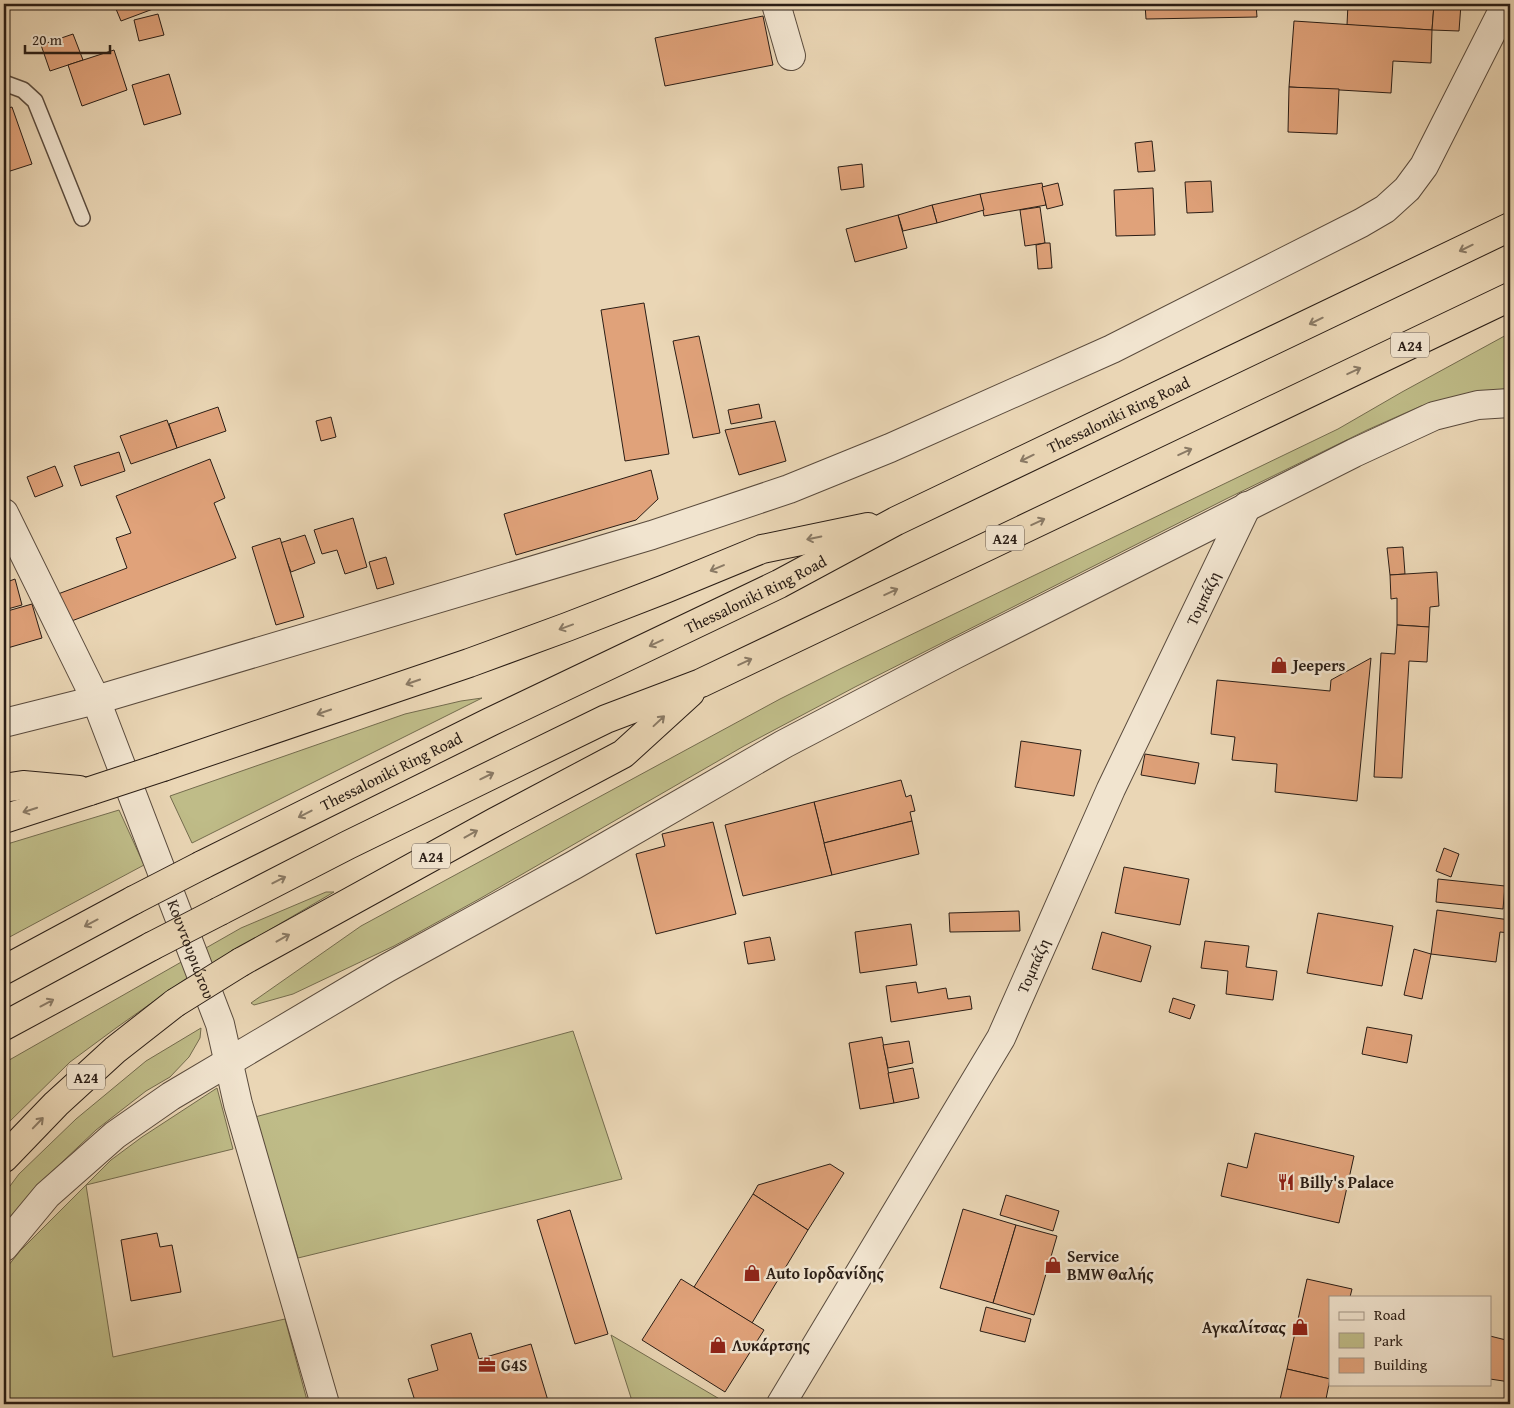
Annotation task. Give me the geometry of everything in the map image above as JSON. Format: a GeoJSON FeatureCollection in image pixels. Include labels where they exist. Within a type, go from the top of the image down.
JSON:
{"type":"FeatureCollection","features":[{"type":"Feature","properties":{"kind":"highway","name":"Thessaloniki Ring Road"},"geometry":{"type":"LineString","coordinates":[[4,970],[202,865],[481,727],[779,584],[896,521],[1510,226]]}},
{"type":"Feature","properties":{"kind":"highway","name":"Α24"},"geometry":{"type":"LineString","coordinates":[[4,1158],[56,1104],[115,1050],[175,1004],[241,962],[401,872],[623,754],[701,683],[1510,297]]}},
{"type":"Feature","properties":{"kind":"highway"},"geometry":{"type":"LineString","coordinates":[[4,819],[460,666],[665,590],[762,549],[896,521]]}},
{"type":"Feature","properties":{"kind":"highway"},"geometry":{"type":"LineString","coordinates":[[4,1026],[152,946],[348,845],[606,719],[701,683]]}},
{"type":"Feature","properties":{"kind":"highway"},"geometry":{"type":"LineString","coordinates":[[4,788],[23,785],[90,791]]}},
{"type":"Feature","properties":{"kind":"street"},"geometry":{"type":"LineString","coordinates":[[776,4],[791,56]]}},
{"type":"Feature","properties":{"kind":"street"},"geometry":{"type":"LineString","coordinates":[[4,723],[96,700],[652,536],[789,489],[890,448],[1129,341],[1267,272],[1385,209],[1407,189],[1424,166],[1506,4]]}},
{"type":"Feature","properties":{"kind":"street"},"geometry":{"type":"LineString","coordinates":[[4,1247],[47,1195],[115,1135],[171,1096],[388,968],[574,865],[784,744],[954,655],[1354,453],[1434,416],[1478,405],[1510,403]]}},
{"type":"Feature","properties":{"kind":"street","name":"Τομπάζη"},"geometry":{"type":"LineString","coordinates":[[781,1404],[1001,1038],[1110,788],[1247,506]]}},
{"type":"Feature","properties":{"kind":"street","name":"Κουντουριώτου"},"geometry":{"type":"LineString","coordinates":[[4,513],[96,700],[220,1024],[227,1062],[238,1104],[325,1404]]}},
{"type":"Feature","properties":{"kind":"lane"},"geometry":{"type":"LineString","coordinates":[[4,83],[23,90],[35,101],[82,218]]}},
{"type":"Feature","properties":{"kind":"green space"},"geometry":{"type":"Polygon","coordinates":[[[1510,333],[1510,396],[1467,395],[1421,406],[1367,430],[1226,499],[855,687],[744,746],[394,946],[293,994],[254,1005],[251,1003],[361,926],[780,699],[1338,429],[1510,333]]]}},
{"type":"Feature","properties":{"kind":"green space"},"geometry":{"type":"Polygon","coordinates":[[[482,698],[192,843],[170,796],[405,714],[482,698]]]}},
{"type":"Feature","properties":{"kind":"green space"},"geometry":{"type":"Polygon","coordinates":[[[119,810],[144,865],[4,940],[4,845],[119,810]]]}},
{"type":"Feature","properties":{"kind":"green space"},"geometry":{"type":"Polygon","coordinates":[[[326,892],[334,892],[184,980],[116,1028],[70,1062],[4,1127],[4,1063],[241,928],[326,892]]]}},
{"type":"Feature","properties":{"kind":"green space"},"geometry":{"type":"Polygon","coordinates":[[[201,1028],[200,1038],[189,1057],[170,1077],[146,1091],[96,1130],[43,1180],[4,1224],[4,1194],[19,1174],[76,1119],[146,1061],[201,1028]]]}},
{"type":"Feature","properties":{"kind":"green space"},"geometry":{"type":"Polygon","coordinates":[[[573,1031],[622,1179],[298,1258],[255,1117],[573,1031]]]}},
{"type":"Feature","properties":{"kind":"green space"},"geometry":{"type":"Polygon","coordinates":[[[217,1088],[233,1149],[86,1185],[111,1160],[142,1137],[217,1088]]]}},
{"type":"Feature","properties":{"kind":"green space"},"geometry":{"type":"Polygon","coordinates":[[[86,1185],[113,1357],[285,1319],[308,1404],[4,1404],[4,1271],[20,1251],[86,1185]]]}},
{"type":"Feature","properties":{"kind":"green space"},"geometry":{"type":"Polygon","coordinates":[[[611,1335],[728,1404],[633,1404],[611,1335]]]}},
{"type":"Feature","properties":{"kind":"building"},"geometry":{"type":"Polygon","coordinates":[[[131,4],[151,4],[153,9],[121,21],[116,9],[131,4]]]}},
{"type":"Feature","properties":{"kind":"building"},"geometry":{"type":"Polygon","coordinates":[[[1145,4],[1256,4],[1257,17],[1146,19],[1145,4]]]}},
{"type":"Feature","properties":{"kind":"building"},"geometry":{"type":"Polygon","coordinates":[[[1348,4],[1434,4],[1432,30],[1347,25],[1348,4]]]}},
{"type":"Feature","properties":{"kind":"building"},"geometry":{"type":"Polygon","coordinates":[[[1434,4],[1461,4],[1459,31],[1432,30],[1434,4]]]}},
{"type":"Feature","properties":{"kind":"building"},"geometry":{"type":"Polygon","coordinates":[[[158,14],[164,35],[139,41],[134,20],[158,14]]]}},
{"type":"Feature","properties":{"kind":"building"},"geometry":{"type":"Polygon","coordinates":[[[763,16],[773,65],[665,86],[655,38],[763,16]]]}},
{"type":"Feature","properties":{"kind":"building"},"geometry":{"type":"Polygon","coordinates":[[[1294,21],[1432,30],[1431,63],[1393,61],[1391,93],[1289,87],[1294,21]]]}},
{"type":"Feature","properties":{"kind":"building"},"geometry":{"type":"Polygon","coordinates":[[[73,34],[83,60],[50,71],[41,45],[73,34]]]}},
{"type":"Feature","properties":{"kind":"building"},"geometry":{"type":"Polygon","coordinates":[[[114,50],[127,90],[82,106],[68,65],[114,50]]]}},
{"type":"Feature","properties":{"kind":"building"},"geometry":{"type":"Polygon","coordinates":[[[169,74],[181,114],[144,125],[132,85],[169,74]]]}},
{"type":"Feature","properties":{"kind":"building"},"geometry":{"type":"Polygon","coordinates":[[[1289,87],[1339,89],[1337,134],[1288,132],[1289,87]]]}},
{"type":"Feature","properties":{"kind":"building"},"geometry":{"type":"Polygon","coordinates":[[[12,107],[32,164],[4,173],[4,109],[12,107]]]}},
{"type":"Feature","properties":{"kind":"building"},"geometry":{"type":"Polygon","coordinates":[[[1152,141],[1155,171],[1138,172],[1135,143],[1152,141]]]}},
{"type":"Feature","properties":{"kind":"building"},"geometry":{"type":"Polygon","coordinates":[[[862,164],[864,187],[841,190],[838,167],[862,164]]]}},
{"type":"Feature","properties":{"kind":"building"},"geometry":{"type":"Polygon","coordinates":[[[1211,181],[1213,212],[1187,213],[1185,182],[1211,181]]]}},
{"type":"Feature","properties":{"kind":"building"},"geometry":{"type":"Polygon","coordinates":[[[1042,183],[1046,205],[984,216],[980,194],[1042,183]]]}},
{"type":"Feature","properties":{"kind":"building"},"geometry":{"type":"Polygon","coordinates":[[[1058,183],[1063,205],[1047,209],[1042,187],[1058,183]]]}},
{"type":"Feature","properties":{"kind":"building"},"geometry":{"type":"Polygon","coordinates":[[[1153,188],[1155,235],[1116,236],[1114,190],[1153,188]]]}},
{"type":"Feature","properties":{"kind":"building"},"geometry":{"type":"Polygon","coordinates":[[[980,194],[984,210],[937,223],[932,205],[980,194]]]}},
{"type":"Feature","properties":{"kind":"building"},"geometry":{"type":"Polygon","coordinates":[[[932,205],[937,223],[903,231],[898,215],[932,205]]]}},
{"type":"Feature","properties":{"kind":"building"},"geometry":{"type":"Polygon","coordinates":[[[1040,207],[1045,243],[1025,246],[1020,210],[1040,207]]]}},
{"type":"Feature","properties":{"kind":"building"},"geometry":{"type":"Polygon","coordinates":[[[898,215],[907,248],[855,262],[846,229],[898,215]]]}},
{"type":"Feature","properties":{"kind":"building"},"geometry":{"type":"Polygon","coordinates":[[[1050,243],[1052,268],[1038,269],[1036,245],[1050,243]]]}},
{"type":"Feature","properties":{"kind":"building"},"geometry":{"type":"Polygon","coordinates":[[[644,303],[669,454],[625,461],[601,310],[644,303]]]}},
{"type":"Feature","properties":{"kind":"building"},"geometry":{"type":"Polygon","coordinates":[[[699,336],[720,433],[693,438],[673,341],[699,336]]]}},
{"type":"Feature","properties":{"kind":"building"},"geometry":{"type":"Polygon","coordinates":[[[759,404],[762,418],[731,424],[728,410],[759,404]]]}},
{"type":"Feature","properties":{"kind":"building"},"geometry":{"type":"Polygon","coordinates":[[[218,407],[226,431],[177,448],[169,424],[218,407]]]}},
{"type":"Feature","properties":{"kind":"building"},"geometry":{"type":"Polygon","coordinates":[[[331,417],[336,437],[321,441],[316,421],[331,417]]]}},
{"type":"Feature","properties":{"kind":"building"},"geometry":{"type":"Polygon","coordinates":[[[167,420],[177,448],[131,464],[120,436],[167,420]]]}},
{"type":"Feature","properties":{"kind":"building"},"geometry":{"type":"Polygon","coordinates":[[[775,421],[786,461],[739,475],[725,430],[775,421]]]}},
{"type":"Feature","properties":{"kind":"building"},"geometry":{"type":"Polygon","coordinates":[[[119,452],[125,471],[81,486],[74,466],[119,452]]]}},
{"type":"Feature","properties":{"kind":"building"},"geometry":{"type":"Polygon","coordinates":[[[210,459],[225,498],[214,503],[236,558],[69,622],[58,594],[127,568],[116,538],[131,533],[116,496],[210,459]]]}},
{"type":"Feature","properties":{"kind":"building"},"geometry":{"type":"Polygon","coordinates":[[[55,466],[63,486],[35,497],[27,477],[55,466]]]}},
{"type":"Feature","properties":{"kind":"building"},"geometry":{"type":"Polygon","coordinates":[[[651,470],[658,499],[636,520],[516,555],[504,514],[651,470]]]}},
{"type":"Feature","properties":{"kind":"building"},"geometry":{"type":"Polygon","coordinates":[[[353,518],[367,567],[345,574],[337,550],[322,554],[314,530],[353,518]]]}},
{"type":"Feature","properties":{"kind":"building"},"geometry":{"type":"Polygon","coordinates":[[[305,535],[315,563],[291,572],[280,543],[305,535]]]}},
{"type":"Feature","properties":{"kind":"building"},"geometry":{"type":"Polygon","coordinates":[[[280,538],[304,617],[276,625],[252,547],[280,538]]]}},
{"type":"Feature","properties":{"kind":"building"},"geometry":{"type":"Polygon","coordinates":[[[1403,547],[1405,574],[1390,575],[1387,548],[1403,547]]]}},
{"type":"Feature","properties":{"kind":"building"},"geometry":{"type":"Polygon","coordinates":[[[386,557],[394,584],[377,589],[369,562],[386,557]]]}},
{"type":"Feature","properties":{"kind":"building"},"geometry":{"type":"Polygon","coordinates":[[[1437,572],[1439,606],[1430,607],[1429,627],[1397,625],[1397,598],[1391,599],[1390,575],[1437,572]]]}},
{"type":"Feature","properties":{"kind":"building"},"geometry":{"type":"Polygon","coordinates":[[[15,579],[22,605],[4,610],[4,583],[15,579]]]}},
{"type":"Feature","properties":{"kind":"building"},"geometry":{"type":"Polygon","coordinates":[[[32,604],[42,638],[4,649],[4,612],[32,604]]]}},
{"type":"Feature","properties":{"kind":"building"},"geometry":{"type":"Polygon","coordinates":[[[1397,625],[1429,627],[1427,662],[1409,661],[1402,778],[1374,777],[1381,653],[1395,654],[1397,625]]]}},
{"type":"Feature","properties":{"kind":"building"},"geometry":{"type":"Polygon","coordinates":[[[1371,658],[1357,801],[1275,792],[1277,764],[1232,760],[1235,737],[1211,734],[1217,680],[1330,691],[1331,680],[1371,658]]]}},
{"type":"Feature","properties":{"kind":"building"},"geometry":{"type":"Polygon","coordinates":[[[1021,741],[1081,750],[1074,796],[1015,787],[1021,741]]]}},
{"type":"Feature","properties":{"kind":"building"},"geometry":{"type":"Polygon","coordinates":[[[1145,754],[1199,763],[1195,784],[1141,775],[1145,754]]]}},
{"type":"Feature","properties":{"kind":"building"},"geometry":{"type":"Polygon","coordinates":[[[901,780],[906,797],[911,795],[915,811],[910,812],[912,821],[824,843],[814,802],[901,780]]]}},
{"type":"Feature","properties":{"kind":"building"},"geometry":{"type":"Polygon","coordinates":[[[814,802],[832,875],[743,896],[725,825],[814,802]]]}},
{"type":"Feature","properties":{"kind":"building"},"geometry":{"type":"Polygon","coordinates":[[[912,821],[919,854],[832,875],[824,843],[912,821]]]}},
{"type":"Feature","properties":{"kind":"building"},"geometry":{"type":"Polygon","coordinates":[[[713,822],[736,914],[656,934],[636,854],[665,846],[662,834],[713,822]]]}},
{"type":"Feature","properties":{"kind":"building"},"geometry":{"type":"Polygon","coordinates":[[[1444,848],[1459,854],[1451,877],[1436,871],[1444,848]]]}},
{"type":"Feature","properties":{"kind":"building"},"geometry":{"type":"Polygon","coordinates":[[[1124,867],[1189,879],[1180,925],[1115,913],[1124,867]]]}},
{"type":"Feature","properties":{"kind":"building"},"geometry":{"type":"Polygon","coordinates":[[[1438,879],[1505,886],[1503,909],[1436,902],[1438,879]]]}},
{"type":"Feature","properties":{"kind":"building"},"geometry":{"type":"Polygon","coordinates":[[[1437,910],[1510,920],[1510,933],[1500,932],[1496,962],[1431,954],[1437,910]]]}},
{"type":"Feature","properties":{"kind":"building"},"geometry":{"type":"Polygon","coordinates":[[[1019,911],[1020,931],[950,932],[949,913],[1019,911]]]}},
{"type":"Feature","properties":{"kind":"building"},"geometry":{"type":"Polygon","coordinates":[[[1318,913],[1393,926],[1382,986],[1307,973],[1318,913]]]}},
{"type":"Feature","properties":{"kind":"building"},"geometry":{"type":"Polygon","coordinates":[[[911,924],[917,965],[860,973],[855,932],[911,924]]]}},
{"type":"Feature","properties":{"kind":"building"},"geometry":{"type":"Polygon","coordinates":[[[1102,932],[1151,946],[1141,982],[1092,969],[1102,932]]]}},
{"type":"Feature","properties":{"kind":"building"},"geometry":{"type":"Polygon","coordinates":[[[770,937],[775,960],[748,964],[744,942],[770,937]]]}},
{"type":"Feature","properties":{"kind":"building"},"geometry":{"type":"Polygon","coordinates":[[[1205,941],[1249,946],[1246,967],[1277,971],[1273,1000],[1226,994],[1228,971],[1201,968],[1205,941]]]}},
{"type":"Feature","properties":{"kind":"building"},"geometry":{"type":"Polygon","coordinates":[[[1414,949],[1431,954],[1422,999],[1404,995],[1414,949]]]}},
{"type":"Feature","properties":{"kind":"building"},"geometry":{"type":"Polygon","coordinates":[[[916,982],[918,993],[946,988],[948,999],[970,996],[972,1009],[891,1022],[886,986],[916,982]]]}},
{"type":"Feature","properties":{"kind":"building"},"geometry":{"type":"Polygon","coordinates":[[[1173,998],[1195,1005],[1190,1019],[1169,1012],[1173,998]]]}},
{"type":"Feature","properties":{"kind":"building"},"geometry":{"type":"Polygon","coordinates":[[[1367,1027],[1412,1035],[1407,1063],[1362,1054],[1367,1027]]]}},
{"type":"Feature","properties":{"kind":"building"},"geometry":{"type":"Polygon","coordinates":[[[882,1037],[894,1103],[860,1109],[849,1043],[882,1037]]]}},
{"type":"Feature","properties":{"kind":"building"},"geometry":{"type":"Polygon","coordinates":[[[909,1041],[913,1063],[888,1068],[883,1045],[909,1041]]]}},
{"type":"Feature","properties":{"kind":"building"},"geometry":{"type":"Polygon","coordinates":[[[913,1068],[919,1098],[894,1103],[888,1073],[913,1068]]]}},
{"type":"Feature","properties":{"kind":"building","name":"Billy's Palace"},"geometry":{"type":"Polygon","coordinates":[[[1255,1133],[1354,1156],[1339,1223],[1221,1196],[1228,1163],[1247,1168],[1255,1133]]]}},
{"type":"Feature","properties":{"kind":"building"},"geometry":{"type":"Polygon","coordinates":[[[830,1164],[844,1173],[808,1230],[753,1194],[758,1185],[830,1164]]]}},
{"type":"Feature","properties":{"kind":"building"},"geometry":{"type":"Polygon","coordinates":[[[753,1194],[808,1230],[752,1323],[694,1287],[753,1194]]]}},
{"type":"Feature","properties":{"kind":"building"},"geometry":{"type":"Polygon","coordinates":[[[1006,1195],[1059,1211],[1053,1231],[1000,1215],[1006,1195]]]}},
{"type":"Feature","properties":{"kind":"building"},"geometry":{"type":"Polygon","coordinates":[[[963,1209],[1016,1225],[993,1303],[940,1288],[963,1209]]]}},
{"type":"Feature","properties":{"kind":"building"},"geometry":{"type":"Polygon","coordinates":[[[570,1210],[608,1334],[575,1344],[537,1220],[570,1210]]]}},
{"type":"Feature","properties":{"kind":"building"},"geometry":{"type":"Polygon","coordinates":[[[1016,1225],[1057,1236],[1034,1315],[993,1303],[1016,1225]]]}},
{"type":"Feature","properties":{"kind":"building"},"geometry":{"type":"Polygon","coordinates":[[[157,1233],[160,1247],[172,1245],[181,1292],[131,1301],[121,1240],[157,1233]]]}},
{"type":"Feature","properties":{"kind":"building"},"geometry":{"type":"Polygon","coordinates":[[[681,1279],[764,1330],[725,1392],[642,1340],[681,1279]]]}},
{"type":"Feature","properties":{"kind":"building"},"geometry":{"type":"Polygon","coordinates":[[[1307,1279],[1352,1289],[1350,1296],[1329,1296],[1329,1379],[1287,1369],[1307,1279]]]}},
{"type":"Feature","properties":{"kind":"building"},"geometry":{"type":"Polygon","coordinates":[[[986,1307],[1031,1319],[1025,1342],[980,1331],[986,1307]]]}},
{"type":"Feature","properties":{"kind":"building","name":"G4S"},"geometry":{"type":"Polygon","coordinates":[[[471,1333],[479,1359],[531,1344],[549,1404],[416,1404],[408,1379],[438,1370],[431,1345],[471,1333]]]}},
{"type":"Feature","properties":{"kind":"building"},"geometry":{"type":"Polygon","coordinates":[[[1492,1336],[1510,1341],[1510,1382],[1492,1379],[1492,1336]]]}},
{"type":"Feature","properties":{"kind":"building"},"geometry":{"type":"Polygon","coordinates":[[[1287,1369],[1329,1379],[1325,1404],[1279,1404],[1287,1369]]]}},
{"type":"Feature","properties":{"kind":"place","name":"Jeepers"},"geometry":{"type":"Point","coordinates":[1279,665]}},
{"type":"Feature","properties":{"kind":"place","name":"Billy's Palace"},"geometry":{"type":"Point","coordinates":[1286,1182]}},
{"type":"Feature","properties":{"kind":"place","name":"Service BMW Θαλής"},"geometry":{"type":"Point","coordinates":[1053,1265]}},
{"type":"Feature","properties":{"kind":"place","name":"Auto Ιορδανίδης"},"geometry":{"type":"Point","coordinates":[752,1273]}},
{"type":"Feature","properties":{"kind":"place","name":"Αγκαλίτσας"},"geometry":{"type":"Point","coordinates":[1300,1327]}},
{"type":"Feature","properties":{"kind":"place","name":"Λυκάρτσης"},"geometry":{"type":"Point","coordinates":[718,1345]}},
{"type":"Feature","properties":{"kind":"place","name":"G4S"},"geometry":{"type":"Point","coordinates":[487,1365]}}]}
